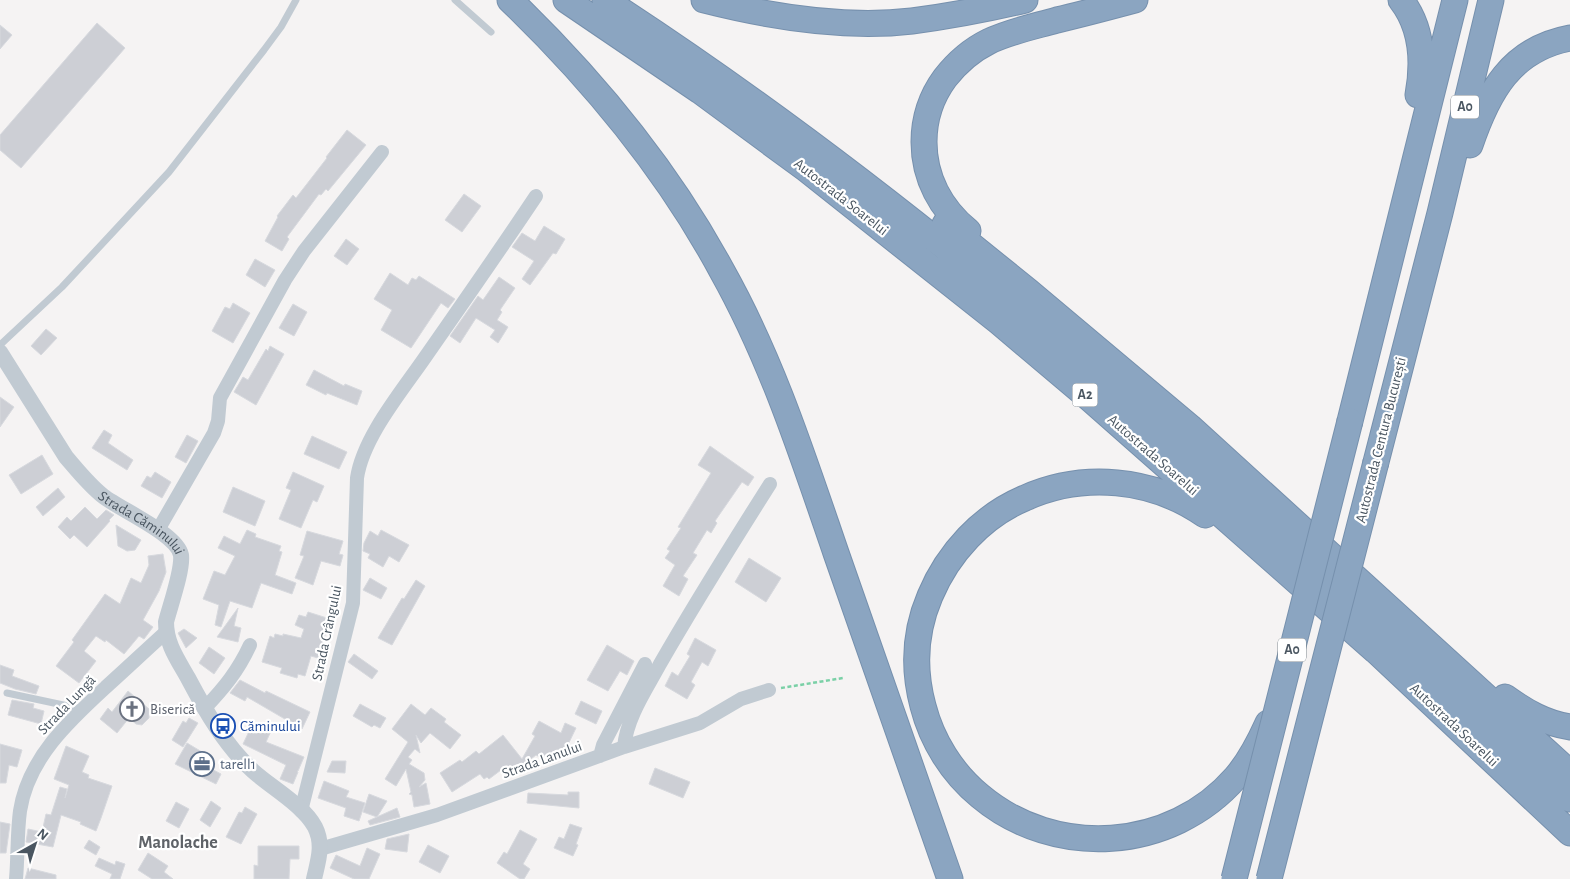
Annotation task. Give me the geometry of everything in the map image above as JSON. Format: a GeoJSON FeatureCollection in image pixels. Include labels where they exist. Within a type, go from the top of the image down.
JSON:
{"type":"FeatureCollection","features":[{"type":"Feature","properties":{"kind":"highway"},"geometry":{"type":"LineString","coordinates":[[510,0],[574,65],[637,140],[691,218],[722,271],[768,364],[787,411],[950,879]]}},
{"type":"Feature","properties":{"kind":"highway","name":"Autostrada Soarelui"},"geometry":{"type":"LineString","coordinates":[[566,0],[707,97],[806,169],[908,248],[1067,379],[1376,651],[1570,833]]}},
{"type":"Feature","properties":{"kind":"highway","name":"Autostrada Soarelui"},"geometry":{"type":"LineString","coordinates":[[605,0],[719,78],[820,151],[922,228],[1020,307],[1117,389],[1266,521],[1570,799]]}},
{"type":"Feature","properties":{"kind":"highway"},"geometry":{"type":"LineString","coordinates":[[635,0],[836,142],[933,215],[1028,291],[1190,427],[1446,658],[1570,773]]}},
{"type":"Feature","properties":{"kind":"highway"},"geometry":{"type":"LineString","coordinates":[[704,0],[785,17],[871,23],[911,21],[973,12],[1024,0]]}},
{"type":"Feature","properties":{"kind":"highway"},"geometry":{"type":"LineString","coordinates":[[1028,291],[1003,263],[958,223],[943,205],[933,187],[927,168],[924,148],[924,130],[932,102],[955,65],[969,53],[988,42],[1009,33],[1135,0]]}},
{"type":"Feature","properties":{"kind":"highway"},"geometry":{"type":"LineString","coordinates":[[1401,0],[1416,29],[1421,50],[1422,76],[1406,151],[1406,201]]}},
{"type":"Feature","properties":{"kind":"highway","name":"A0"},"geometry":{"type":"LineString","coordinates":[[1234,879],[1455,0]]}},
{"type":"Feature","properties":{"kind":"highway","name":"Autostrada Centura București"},"geometry":{"type":"LineString","coordinates":[[1269,879],[1440,213],[1491,0]]}},
{"type":"Feature","properties":{"kind":"highway"},"geometry":{"type":"LineString","coordinates":[[1440,213],[1461,169],[1489,96],[1500,81],[1523,57],[1536,49],[1546,44],[1570,38]]}},
{"type":"Feature","properties":{"kind":"highway"},"geometry":{"type":"LineString","coordinates":[[1269,557],[1241,544],[1214,521],[1189,505],[1158,491],[1139,486],[1100,482],[1070,484],[1035,493],[1003,509],[974,532],[954,553],[936,582],[921,622],[916,655],[918,688],[925,714],[941,751],[975,792],[995,808],[1018,821],[1044,831],[1071,837],[1097,839],[1130,836],[1164,827],[1191,814],[1223,790],[1236,778],[1256,749],[1283,687]]}},
{"type":"Feature","properties":{"kind":"highway"},"geometry":{"type":"LineString","coordinates":[[1446,658],[1480,677],[1523,710],[1541,720],[1570,727]]}},
{"type":"Feature","properties":{"kind":"highway"},"geometry":{"type":"LineString","coordinates":[[1417,691],[1437,724],[1570,851]]}},
{"type":"Feature","properties":{"kind":"street"},"geometry":{"type":"LineString","coordinates":[[158,530],[214,433],[218,421],[220,398],[284,280],[304,251],[382,152]]}},
{"type":"Feature","properties":{"kind":"street","name":"Strada Crângului"},"geometry":{"type":"LineString","coordinates":[[301,810],[353,603],[356,485],[359,465],[368,442],[391,407],[536,196]]}},
{"type":"Feature","properties":{"kind":"street","name":"Strada Căminului"},"geometry":{"type":"LineString","coordinates":[[0,352],[61,449],[79,472],[103,496],[158,530],[176,544],[180,550],[181,565],[166,622],[166,632],[170,647],[220,733],[244,762],[301,810],[315,828],[320,849],[314,879]]}},
{"type":"Feature","properties":{"kind":"street"},"geometry":{"type":"LineString","coordinates":[[624,747],[625,735],[630,720],[661,663],[701,594],[770,484]]}},
{"type":"Feature","properties":{"kind":"street","name":"Strada Lungă"},"geometry":{"type":"LineString","coordinates":[[16,879],[20,810],[28,783],[38,762],[52,741],[82,709],[166,632]]}},
{"type":"Feature","properties":{"kind":"street"},"geometry":{"type":"LineString","coordinates":[[204,708],[228,684],[241,665],[250,645]]}},
{"type":"Feature","properties":{"kind":"street"},"geometry":{"type":"LineString","coordinates":[[600,756],[603,745],[645,664]]}},
{"type":"Feature","properties":{"kind":"street","name":"Strada Lanului"},"geometry":{"type":"LineString","coordinates":[[320,849],[437,815],[624,747],[700,724],[741,699],[769,690]]}},
{"type":"Feature","properties":{"kind":"lane"},"geometry":{"type":"LineString","coordinates":[[0,345],[62,287],[169,172],[264,50],[296,0]]}},
{"type":"Feature","properties":{"kind":"lane"},"geometry":{"type":"LineString","coordinates":[[455,0],[491,32]]}},
{"type":"Feature","properties":{"kind":"lane"},"geometry":{"type":"LineString","coordinates":[[7,692],[82,709]]}},
{"type":"Feature","properties":{"kind":"path"},"geometry":{"type":"LineString","coordinates":[[769,690],[843,678]]}},
{"type":"Feature","properties":{"kind":"building"},"geometry":{"type":"Polygon","coordinates":[[[97,23],[125,48],[21,168],[0,150],[0,135],[97,23]]]}},
{"type":"Feature","properties":{"kind":"building"},"geometry":{"type":"Polygon","coordinates":[[[0,25],[12,35],[0,49],[0,25]]]}},
{"type":"Feature","properties":{"kind":"building"},"geometry":{"type":"Polygon","coordinates":[[[347,130],[366,145],[328,191],[326,189],[321,195],[319,194],[287,237],[289,239],[282,251],[265,241],[277,216],[293,195],[296,198],[347,130]]]}},
{"type":"Feature","properties":{"kind":"building"},"geometry":{"type":"Polygon","coordinates":[[[464,194],[481,206],[462,232],[445,220],[464,194]]]}},
{"type":"Feature","properties":{"kind":"building"},"geometry":{"type":"Polygon","coordinates":[[[544,226],[565,239],[556,254],[553,253],[530,285],[522,279],[534,261],[512,247],[522,233],[535,241],[544,226]]]}},
{"type":"Feature","properties":{"kind":"building"},"geometry":{"type":"Polygon","coordinates":[[[346,239],[359,249],[347,265],[334,256],[346,239]]]}},
{"type":"Feature","properties":{"kind":"building"},"geometry":{"type":"Polygon","coordinates":[[[255,259],[275,270],[265,287],[246,275],[255,259]]]}},
{"type":"Feature","properties":{"kind":"building"},"geometry":{"type":"Polygon","coordinates":[[[390,273],[408,285],[412,278],[416,280],[419,276],[455,299],[448,308],[441,303],[411,348],[381,330],[392,310],[374,299],[390,273]]]}},
{"type":"Feature","properties":{"kind":"building"},"geometry":{"type":"Polygon","coordinates":[[[499,277],[515,288],[500,310],[502,312],[497,320],[508,327],[498,343],[490,337],[495,330],[476,318],[460,343],[450,336],[478,296],[483,300],[499,277]]]}},
{"type":"Feature","properties":{"kind":"building"},"geometry":{"type":"Polygon","coordinates":[[[233,303],[250,313],[233,343],[212,331],[225,307],[230,309],[233,303]]]}},
{"type":"Feature","properties":{"kind":"building"},"geometry":{"type":"Polygon","coordinates":[[[293,304],[307,312],[294,336],[279,328],[293,304]]]}},
{"type":"Feature","properties":{"kind":"building"},"geometry":{"type":"Polygon","coordinates":[[[46,329],[57,338],[41,355],[31,346],[46,329]]]}},
{"type":"Feature","properties":{"kind":"building"},"geometry":{"type":"Polygon","coordinates":[[[270,346],[284,354],[256,405],[234,392],[243,377],[248,380],[266,349],[268,351],[270,346]]]}},
{"type":"Feature","properties":{"kind":"building"},"geometry":{"type":"Polygon","coordinates":[[[314,370],[344,386],[345,384],[362,391],[357,405],[327,393],[326,395],[306,385],[314,370]]]}},
{"type":"Feature","properties":{"kind":"building"},"geometry":{"type":"Polygon","coordinates":[[[0,397],[14,407],[0,427],[0,397]]]}},
{"type":"Feature","properties":{"kind":"building"},"geometry":{"type":"Polygon","coordinates":[[[104,430],[112,435],[108,443],[133,460],[127,470],[92,448],[104,430]]]}},
{"type":"Feature","properties":{"kind":"building"},"geometry":{"type":"Polygon","coordinates":[[[187,435],[198,441],[186,463],[175,457],[187,435]]]}},
{"type":"Feature","properties":{"kind":"building"},"geometry":{"type":"Polygon","coordinates":[[[312,436],[347,452],[339,469],[304,454],[312,436]]]}},
{"type":"Feature","properties":{"kind":"building"},"geometry":{"type":"Polygon","coordinates":[[[710,446],[754,477],[748,486],[742,482],[715,521],[717,523],[711,533],[707,530],[693,553],[697,555],[683,576],[688,579],[679,596],[663,586],[675,565],[665,558],[670,551],[667,549],[681,528],[678,527],[711,473],[698,465],[710,446]]]}},
{"type":"Feature","properties":{"kind":"building"},"geometry":{"type":"Polygon","coordinates":[[[42,455],[53,474],[21,494],[9,475],[42,455]]]}},
{"type":"Feature","properties":{"kind":"building"},"geometry":{"type":"Polygon","coordinates":[[[155,472],[171,482],[162,498],[141,486],[147,476],[151,478],[155,472]]]}},
{"type":"Feature","properties":{"kind":"building"},"geometry":{"type":"Polygon","coordinates":[[[293,472],[324,486],[317,502],[313,500],[301,528],[279,519],[291,490],[286,488],[293,472]]]}},
{"type":"Feature","properties":{"kind":"building"},"geometry":{"type":"Polygon","coordinates":[[[233,487],[265,501],[255,526],[223,512],[233,487]]]}},
{"type":"Feature","properties":{"kind":"building"},"geometry":{"type":"Polygon","coordinates":[[[58,488],[65,497],[43,516],[36,507],[58,488]]]}},
{"type":"Feature","properties":{"kind":"building"},"geometry":{"type":"Polygon","coordinates":[[[85,507],[97,519],[106,510],[114,515],[87,547],[74,535],[70,539],[58,527],[67,517],[71,521],[85,507]]]}},
{"type":"Feature","properties":{"kind":"building"},"geometry":{"type":"Polygon","coordinates":[[[116,525],[141,540],[135,550],[127,551],[118,546],[116,525]]]}},
{"type":"Feature","properties":{"kind":"building"},"geometry":{"type":"Polygon","coordinates":[[[247,530],[256,534],[255,537],[281,546],[279,551],[282,552],[275,575],[296,583],[292,594],[261,583],[252,608],[230,601],[221,627],[215,625],[219,605],[203,599],[214,571],[225,575],[235,556],[218,548],[224,536],[240,544],[247,530]]]}},
{"type":"Feature","properties":{"kind":"building"},"geometry":{"type":"Polygon","coordinates":[[[381,530],[409,545],[399,562],[389,556],[383,567],[368,558],[370,554],[363,551],[364,543],[370,531],[378,536],[381,530]]]}},
{"type":"Feature","properties":{"kind":"building"},"geometry":{"type":"Polygon","coordinates":[[[307,531],[343,541],[339,554],[343,555],[340,566],[321,561],[313,585],[295,578],[304,556],[300,555],[307,531]]]}},
{"type":"Feature","properties":{"kind":"building"},"geometry":{"type":"Polygon","coordinates":[[[163,554],[166,572],[159,591],[143,620],[153,627],[144,639],[139,636],[124,654],[106,640],[105,642],[96,636],[84,651],[96,661],[79,683],[56,666],[105,594],[120,604],[131,578],[141,583],[149,565],[148,556],[163,554]]]}},
{"type":"Feature","properties":{"kind":"building"},"geometry":{"type":"Polygon","coordinates":[[[749,558],[781,578],[766,602],[735,582],[749,558]]]}},
{"type":"Feature","properties":{"kind":"building"},"geometry":{"type":"Polygon","coordinates":[[[370,578],[387,588],[381,599],[363,590],[370,578]]]}},
{"type":"Feature","properties":{"kind":"building"},"geometry":{"type":"Polygon","coordinates":[[[416,580],[425,586],[392,645],[378,638],[402,598],[404,599],[416,580]]]}},
{"type":"Feature","properties":{"kind":"building"},"geometry":{"type":"Polygon","coordinates":[[[238,608],[234,626],[241,628],[238,642],[217,637],[238,608]]]}},
{"type":"Feature","properties":{"kind":"building"},"geometry":{"type":"Polygon","coordinates":[[[308,612],[330,619],[318,658],[311,656],[305,676],[298,674],[297,678],[280,673],[282,668],[262,662],[270,636],[274,638],[275,634],[283,636],[283,634],[301,638],[304,629],[295,625],[299,615],[306,617],[308,612]]]}},
{"type":"Feature","properties":{"kind":"building"},"geometry":{"type":"Polygon","coordinates":[[[184,629],[197,638],[186,648],[178,633],[184,629]]]}},
{"type":"Feature","properties":{"kind":"building"},"geometry":{"type":"Polygon","coordinates":[[[695,638],[716,650],[708,666],[702,662],[691,682],[695,685],[687,699],[665,686],[672,672],[678,676],[690,656],[687,654],[695,638]]]}},
{"type":"Feature","properties":{"kind":"building"},"geometry":{"type":"Polygon","coordinates":[[[607,645],[634,661],[627,675],[620,671],[608,691],[587,680],[607,645]]]}},
{"type":"Feature","properties":{"kind":"building"},"geometry":{"type":"Polygon","coordinates":[[[209,647],[225,658],[214,674],[199,663],[209,647]]]}},
{"type":"Feature","properties":{"kind":"building"},"geometry":{"type":"Polygon","coordinates":[[[354,654],[378,671],[372,679],[348,662],[354,654]]]}},
{"type":"Feature","properties":{"kind":"building"},"geometry":{"type":"Polygon","coordinates":[[[0,665],[14,670],[12,676],[39,686],[36,694],[0,683],[0,665]]]}},
{"type":"Feature","properties":{"kind":"building"},"geometry":{"type":"Polygon","coordinates":[[[240,680],[310,712],[302,729],[247,697],[245,701],[230,693],[240,680]]]}},
{"type":"Feature","properties":{"kind":"building"},"geometry":{"type":"Polygon","coordinates":[[[128,691],[149,709],[149,718],[142,725],[136,724],[129,718],[117,733],[100,719],[108,708],[112,712],[128,691]]]}},
{"type":"Feature","properties":{"kind":"building"},"geometry":{"type":"Polygon","coordinates":[[[12,700],[34,704],[33,708],[44,711],[41,724],[8,715],[12,700]]]}},
{"type":"Feature","properties":{"kind":"building"},"geometry":{"type":"Polygon","coordinates":[[[581,701],[602,711],[596,724],[575,714],[581,701]]]}},
{"type":"Feature","properties":{"kind":"building"},"geometry":{"type":"Polygon","coordinates":[[[360,704],[386,718],[380,728],[374,725],[372,727],[353,716],[360,704]]]}},
{"type":"Feature","properties":{"kind":"building"},"geometry":{"type":"Polygon","coordinates":[[[411,704],[425,715],[431,708],[446,719],[444,722],[461,735],[450,749],[430,733],[421,743],[416,735],[420,753],[415,749],[408,757],[412,760],[409,764],[424,773],[425,780],[419,787],[426,783],[430,804],[414,807],[412,795],[409,794],[411,792],[406,769],[396,786],[385,779],[408,742],[392,729],[411,704]]]}},
{"type":"Feature","properties":{"kind":"building"},"geometry":{"type":"Polygon","coordinates":[[[189,718],[198,723],[183,747],[172,740],[183,721],[186,723],[189,718]]]}},
{"type":"Feature","properties":{"kind":"building"},"geometry":{"type":"Polygon","coordinates":[[[539,721],[561,733],[565,723],[576,728],[563,755],[553,759],[545,755],[543,759],[536,755],[516,771],[513,766],[504,773],[501,770],[489,779],[487,777],[484,779],[480,774],[452,792],[440,773],[460,760],[462,762],[476,751],[479,754],[503,735],[522,759],[535,736],[532,734],[539,721]]]}},
{"type":"Feature","properties":{"kind":"building"},"geometry":{"type":"Polygon","coordinates":[[[253,723],[271,731],[266,742],[304,757],[293,784],[280,779],[286,765],[243,744],[253,723]]]}},
{"type":"Feature","properties":{"kind":"building"},"geometry":{"type":"Polygon","coordinates":[[[187,743],[202,752],[197,761],[221,774],[216,784],[175,764],[187,743]]]}},
{"type":"Feature","properties":{"kind":"building"},"geometry":{"type":"Polygon","coordinates":[[[0,744],[22,750],[17,767],[9,765],[6,783],[0,783],[0,744]]]}},
{"type":"Feature","properties":{"kind":"building"},"geometry":{"type":"Polygon","coordinates":[[[66,746],[89,756],[82,772],[89,775],[88,778],[112,786],[96,831],[80,824],[81,822],[61,815],[53,847],[26,842],[28,829],[42,832],[46,814],[51,815],[60,787],[67,789],[65,798],[69,785],[54,779],[66,746]]]}},
{"type":"Feature","properties":{"kind":"building"},"geometry":{"type":"Polygon","coordinates":[[[332,761],[346,761],[345,773],[327,772],[332,761]]]}},
{"type":"Feature","properties":{"kind":"building"},"geometry":{"type":"Polygon","coordinates":[[[655,768],[690,782],[683,798],[649,784],[655,768]]]}},
{"type":"Feature","properties":{"kind":"building"},"geometry":{"type":"Polygon","coordinates":[[[324,781],[349,791],[346,797],[365,803],[359,821],[344,816],[346,808],[318,798],[324,781]]]}},
{"type":"Feature","properties":{"kind":"building"},"geometry":{"type":"Polygon","coordinates":[[[568,792],[579,792],[579,808],[527,803],[528,793],[568,795],[568,792]]]}},
{"type":"Feature","properties":{"kind":"building"},"geometry":{"type":"Polygon","coordinates":[[[369,794],[387,801],[377,817],[363,812],[369,794]]]}},
{"type":"Feature","properties":{"kind":"building"},"geometry":{"type":"Polygon","coordinates":[[[211,801],[221,808],[210,827],[200,820],[211,801]]]}},
{"type":"Feature","properties":{"kind":"building"},"geometry":{"type":"Polygon","coordinates":[[[176,802],[189,809],[179,828],[166,821],[176,802]]]}},
{"type":"Feature","properties":{"kind":"building"},"geometry":{"type":"Polygon","coordinates":[[[245,807],[257,814],[241,844],[226,837],[239,812],[242,813],[245,807]]]}},
{"type":"Feature","properties":{"kind":"building"},"geometry":{"type":"Polygon","coordinates":[[[397,808],[400,817],[370,825],[368,821],[397,808]]]}},
{"type":"Feature","properties":{"kind":"building"},"geometry":{"type":"Polygon","coordinates":[[[0,822],[10,824],[6,853],[0,853],[0,822]]]}},
{"type":"Feature","properties":{"kind":"building"},"geometry":{"type":"Polygon","coordinates":[[[570,824],[582,828],[573,856],[554,848],[559,837],[564,839],[570,824]]]}},
{"type":"Feature","properties":{"kind":"building"},"geometry":{"type":"Polygon","coordinates":[[[520,830],[537,839],[523,864],[530,869],[524,879],[520,879],[497,863],[504,852],[507,854],[520,830]]]}},
{"type":"Feature","properties":{"kind":"building"},"geometry":{"type":"Polygon","coordinates":[[[409,834],[407,852],[385,849],[387,839],[409,834]]]}},
{"type":"Feature","properties":{"kind":"building"},"geometry":{"type":"Polygon","coordinates":[[[89,840],[100,847],[96,855],[84,848],[89,840]]]}},
{"type":"Feature","properties":{"kind":"building"},"geometry":{"type":"Polygon","coordinates":[[[428,845],[449,856],[440,873],[419,862],[428,845]]]}},
{"type":"Feature","properties":{"kind":"building"},"geometry":{"type":"Polygon","coordinates":[[[258,846],[299,846],[299,859],[290,859],[289,879],[254,879],[254,865],[258,866],[258,846]]]}},
{"type":"Feature","properties":{"kind":"building"},"geometry":{"type":"Polygon","coordinates":[[[367,848],[380,854],[369,879],[354,879],[330,868],[336,855],[360,866],[367,848]]]}},
{"type":"Feature","properties":{"kind":"building"},"geometry":{"type":"Polygon","coordinates":[[[148,853],[168,866],[164,872],[173,879],[152,879],[138,870],[148,853]]]}},
{"type":"Feature","properties":{"kind":"building"},"geometry":{"type":"Polygon","coordinates":[[[99,858],[115,865],[116,861],[125,864],[120,879],[110,879],[112,874],[95,866],[99,858]]]}},
{"type":"Feature","properties":{"kind":"building"},"geometry":{"type":"Polygon","coordinates":[[[28,868],[56,875],[56,879],[25,879],[28,868]]]}},
{"type":"Feature","properties":{"kind":"place","name":"Biserică"},"geometry":{"type":"Point","coordinates":[132,709]}},
{"type":"Feature","properties":{"kind":"place","name":"Căminului"},"geometry":{"type":"Point","coordinates":[223,726]}},
{"type":"Feature","properties":{"kind":"place","name":"tarell1"},"geometry":{"type":"Point","coordinates":[202,764]}},
{"type":"Feature","properties":{"kind":"district","name":"Manolache"},"geometry":{"type":"Point","coordinates":[178,843]}}]}
